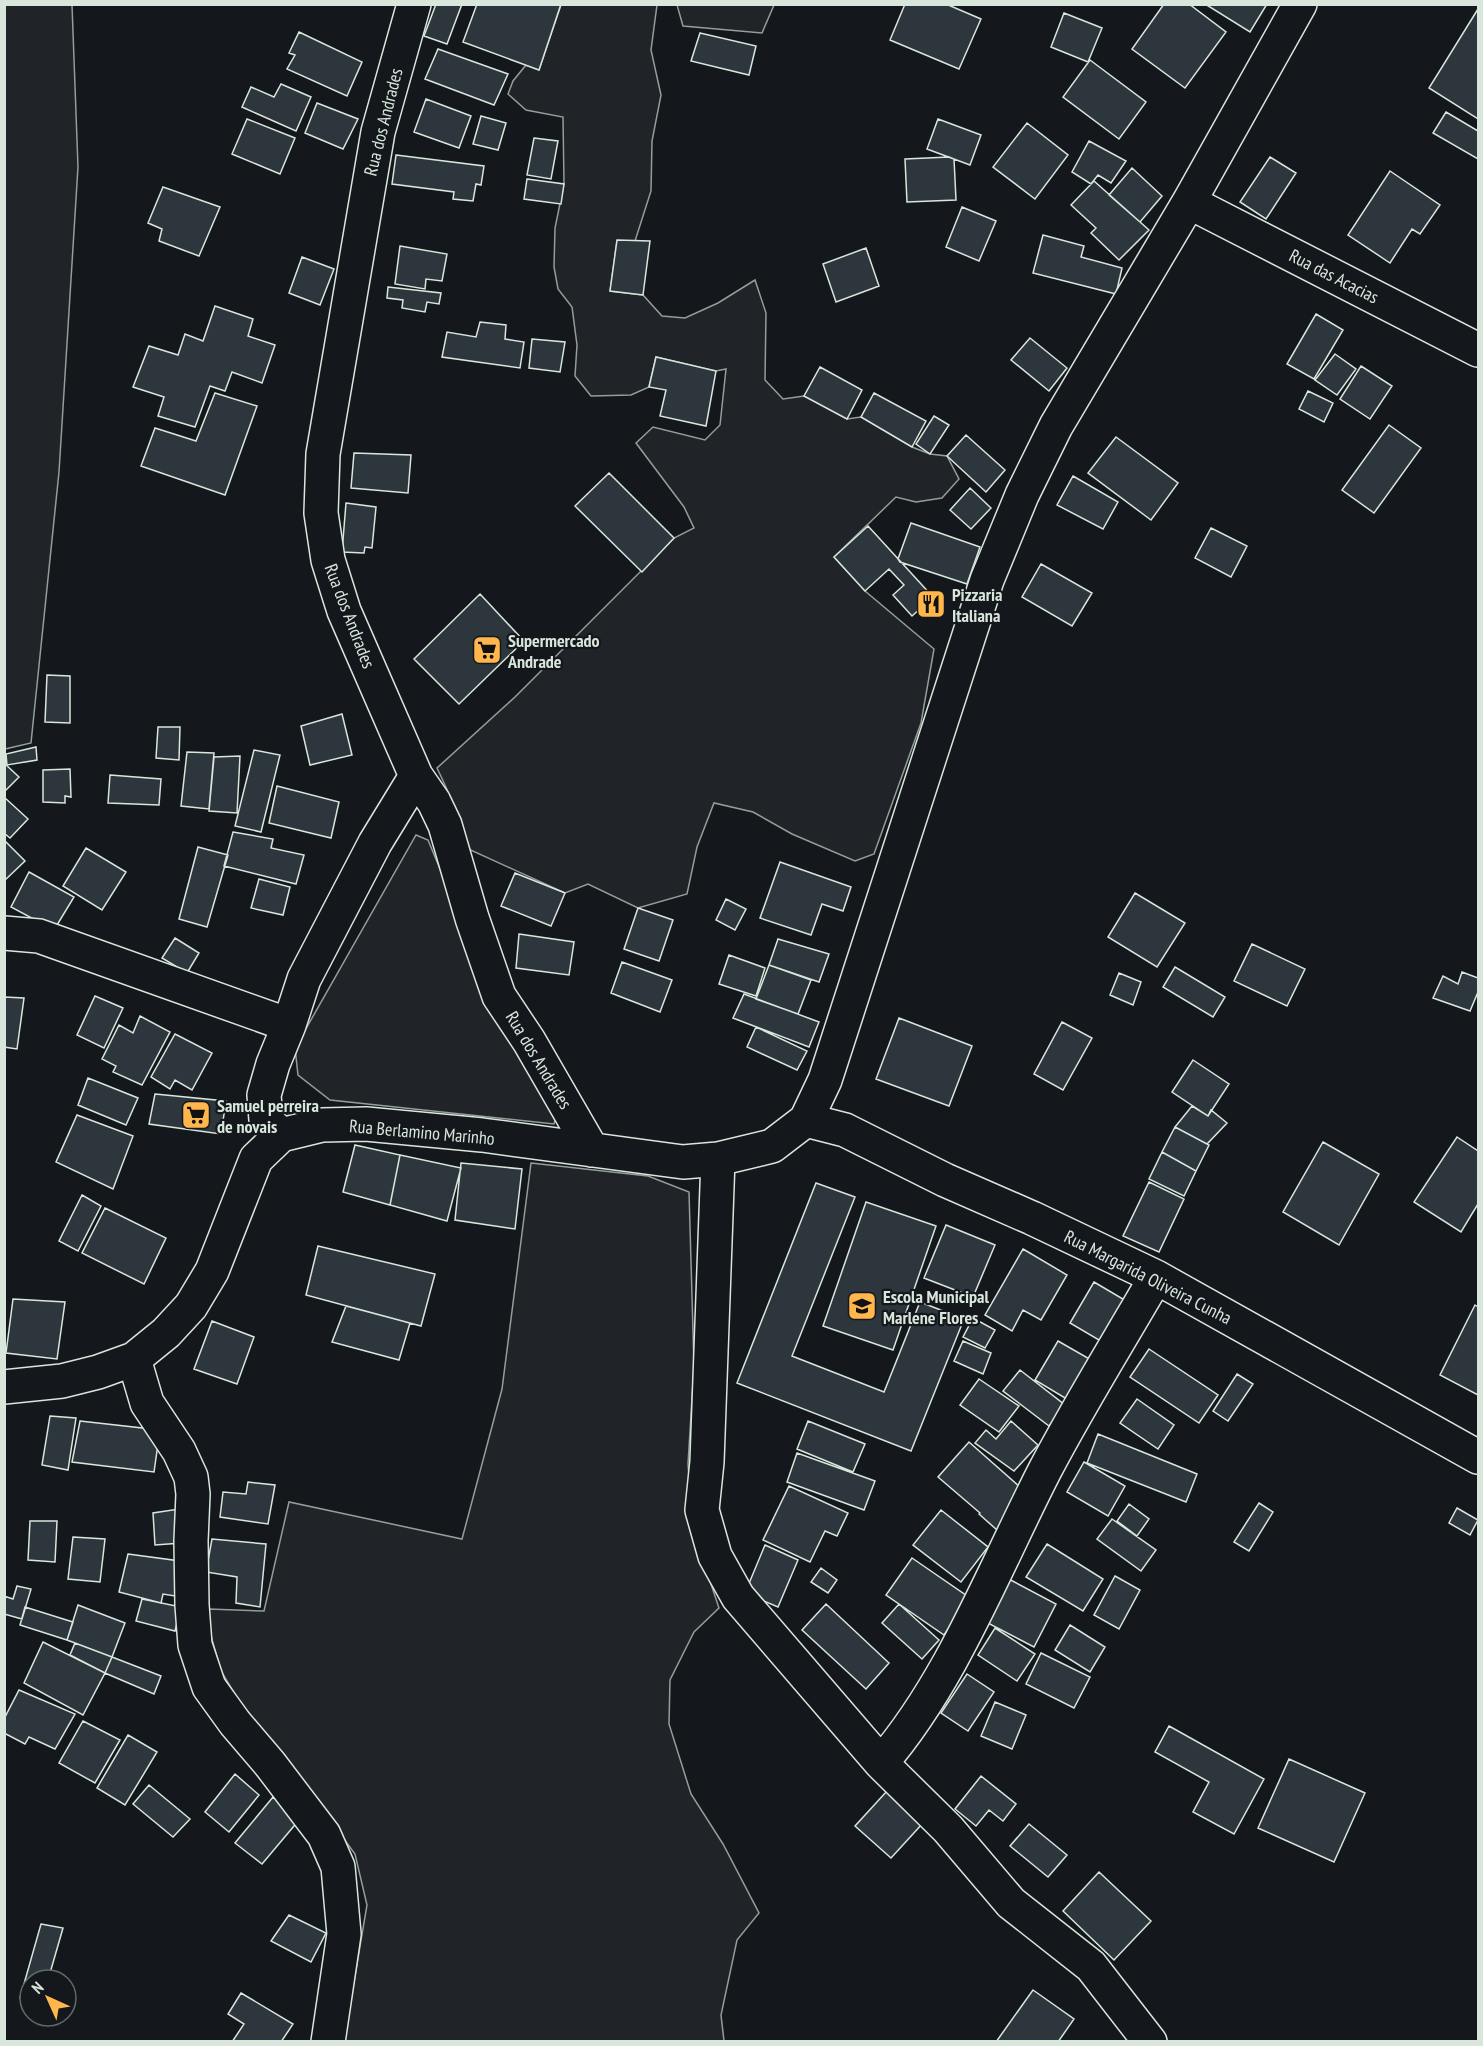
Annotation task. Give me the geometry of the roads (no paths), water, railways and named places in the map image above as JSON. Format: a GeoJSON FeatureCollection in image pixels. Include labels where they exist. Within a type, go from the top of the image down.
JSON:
{"type":"FeatureCollection","features":[{"type":"Feature","properties":{"kind":"street","name":"Rua dos Andrades"},"geometry":{"type":"LineString","coordinates":[[414,4],[378,132],[322,454],[321,513],[328,560],[344,611],[416,776],[434,802],[445,825],[472,918],[499,996],[530,1041],[592,1150]]}},
{"type":"Feature","properties":{"kind":"street","name":"Rua Berlamino Marinho"},"geometry":{"type":"LineString","coordinates":[[281,1135],[322,1125],[366,1124],[482,1136],[683,1162],[718,1159],[772,1146],[806,1120],[825,1080],[991,569],[1022,495],[1056,426],[1189,202],[1300,4]]}},
{"type":"Feature","properties":{"kind":"street","name":"Rua das Acacias"},"geometry":{"type":"LineString","coordinates":[[1189,202],[1479,350]]}},
{"type":"Feature","properties":{"kind":"street"},"geometry":{"type":"LineString","coordinates":[[4,1387],[62,1381],[98,1372],[134,1359],[166,1333],[191,1306],[212,1271],[256,1159],[281,1135],[266,1120],[264,1095],[304,979],[375,843],[416,776]]}},
{"type":"Feature","properties":{"kind":"street"},"geometry":{"type":"LineString","coordinates":[[4,933],[39,936],[289,1025]]}},
{"type":"Feature","properties":{"kind":"street","name":"Rua Margarida Oliveira Cunha"},"geometry":{"type":"LineString","coordinates":[[806,1120],[845,1130],[945,1180],[1032,1218],[1156,1277],[1479,1457]]}},
{"type":"Feature","properties":{"kind":"street"},"geometry":{"type":"LineString","coordinates":[[718,1159],[708,1462],[702,1510],[715,1556],[738,1597],[881,1763],[948,1830],[1011,1903],[1090,1966],[1150,2042]]}},
{"type":"Feature","properties":{"kind":"street"},"geometry":{"type":"LineString","coordinates":[[881,1763],[904,1737],[955,1652],[1046,1468],[1156,1277]]}},
{"type":"Feature","properties":{"kind":"street"},"geometry":{"type":"LineString","coordinates":[[134,1359],[147,1403],[179,1452],[190,1478],[193,1494],[191,1574],[195,1645],[209,1687],[324,1835],[338,1867],[344,1934],[328,2042]]}},
{"type":"Feature","properties":{"kind":"place","name":"Pizzaria Italiana"},"geometry":{"type":"Point","coordinates":[931,604]}},
{"type":"Feature","properties":{"kind":"place","name":"Supermercado Andrade"},"geometry":{"type":"Point","coordinates":[487,650]}},
{"type":"Feature","properties":{"kind":"place","name":"Samuel perreira de novais"},"geometry":{"type":"Point","coordinates":[196,1115]}},
{"type":"Feature","properties":{"kind":"place","name":"Escola Municipal Marlene Flores"},"geometry":{"type":"Point","coordinates":[862,1306]}}]}
